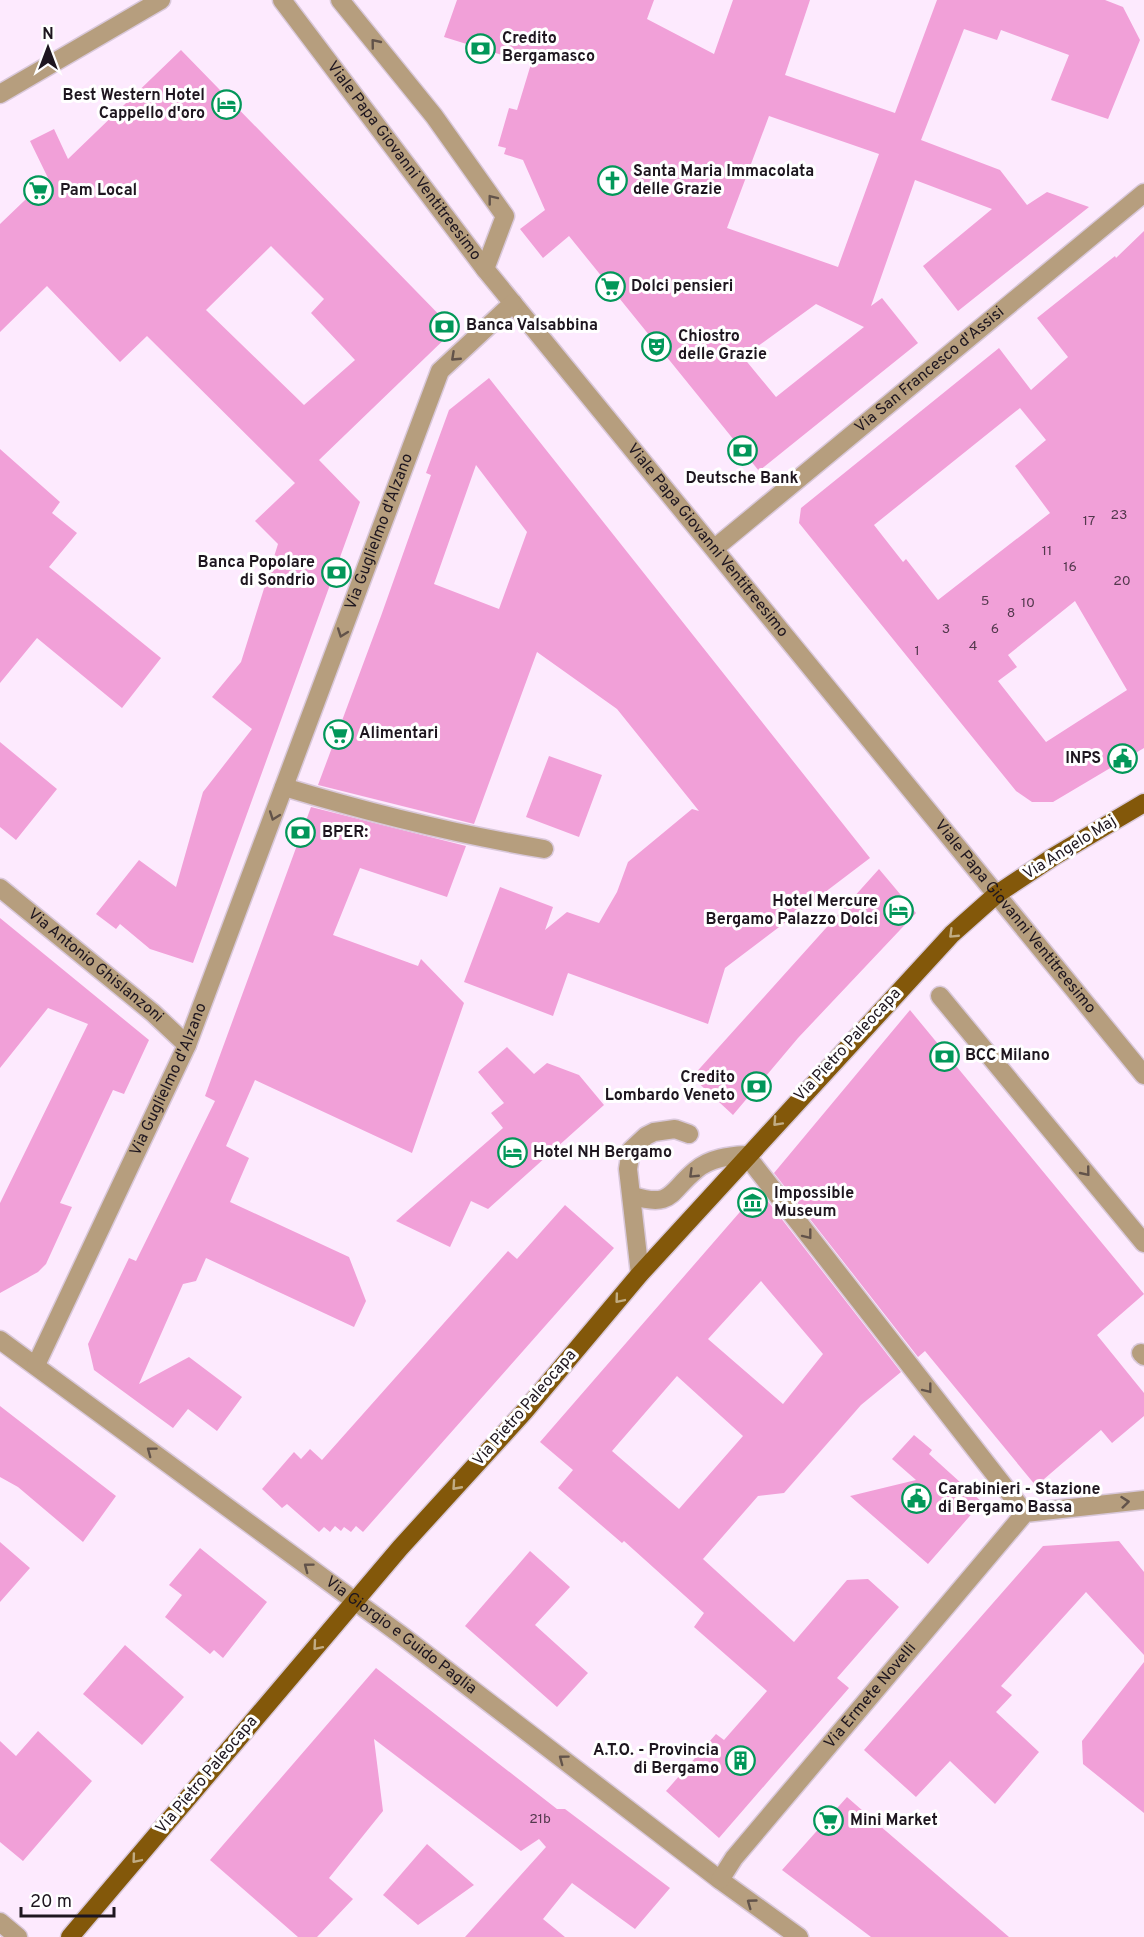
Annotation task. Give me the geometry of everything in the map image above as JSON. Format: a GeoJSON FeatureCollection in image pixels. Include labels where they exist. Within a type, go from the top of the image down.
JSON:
{"type":"FeatureCollection","features":[{"type":"Feature","properties":{"kind":"main road","name":"Via Angelo Maj"},"geometry":{"type":"LineString","coordinates":[[997,894],[1053,857],[1144,803]]}},
{"type":"Feature","properties":{"kind":"main road","name":"Via Pietro Paleocapa"},"geometry":{"type":"LineString","coordinates":[[70,1937],[355,1601],[524,1412],[640,1274],[746,1155],[952,934],[997,894]]}},
{"type":"Feature","properties":{"kind":"street"},"geometry":{"type":"LineString","coordinates":[[0,94],[161,0]]}},
{"type":"Feature","properties":{"kind":"street","name":"Viale Papa Giovanni Ventitreesimo"},"geometry":{"type":"LineString","coordinates":[[282,0],[485,269],[1144,1075]]}},
{"type":"Feature","properties":{"kind":"street"},"geometry":{"type":"LineString","coordinates":[[340,0],[434,116],[506,216],[485,269]]}},
{"type":"Feature","properties":{"kind":"street","name":"Via San Francesco d'Assisi"},"geometry":{"type":"LineString","coordinates":[[715,548],[1144,193]]}},
{"type":"Feature","properties":{"kind":"street","name":"Via Guglielmo d'Alzano"},"geometry":{"type":"LineString","coordinates":[[36,1365],[187,1045],[440,372],[513,303]]}},
{"type":"Feature","properties":{"kind":"street"},"geometry":{"type":"LineString","coordinates":[[284,787],[378,814],[481,838],[544,849]]}},
{"type":"Feature","properties":{"kind":"street","name":"Via Antonio Ghislanzoni"},"geometry":{"type":"LineString","coordinates":[[0,888],[153,1013],[187,1045]]}},
{"type":"Feature","properties":{"kind":"street"},"geometry":{"type":"LineString","coordinates":[[939,996],[1144,1243]]}},
{"type":"Feature","properties":{"kind":"street"},"geometry":{"type":"LineString","coordinates":[[640,1274],[629,1159],[638,1142],[654,1131],[684,1130],[689,1134]]}},
{"type":"Feature","properties":{"kind":"street"},"geometry":{"type":"LineString","coordinates":[[633,1196],[653,1202],[666,1200],[697,1169],[717,1159],[746,1155],[1025,1513],[1144,1500]]}},
{"type":"Feature","properties":{"kind":"street","name":"Via Giorgio e Guido Paglia"},"geometry":{"type":"LineString","coordinates":[[0,1340],[355,1601],[720,1880],[799,1937]]}},
{"type":"Feature","properties":{"kind":"street","name":"Via Ermete Novelli"},"geometry":{"type":"LineString","coordinates":[[720,1880],[734,1858],[1025,1513]]}},
{"type":"Feature","properties":{"kind":"street"},"geometry":{"type":"LineString","coordinates":[[0,1922],[18,1937]]}},
{"type":"Feature","properties":{"kind":"building"},"geometry":{"type":"Polygon","coordinates":[[[457,0],[654,0],[647,19],[714,54],[733,0],[810,0],[785,75],[895,113],[937,0],[1105,0],[1123,7],[1140,40],[1108,119],[1051,100],[1069,55],[1001,30],[997,40],[964,29],[921,140],[1000,170],[1027,205],[1047,192],[1089,207],[958,311],[923,266],[992,209],[915,180],[871,306],[882,298],[918,343],[759,471],[569,236],[543,258],[520,229],[545,210],[523,160],[504,154],[506,148],[498,146],[509,108],[517,110],[531,64],[444,37],[457,0]],[[769,116],[727,228],[838,267],[879,154],[769,116]],[[816,304],[743,357],[776,397],[864,327],[816,304]]]}},
{"type":"Feature","properties":{"kind":"building"},"geometry":{"type":"Polygon","coordinates":[[[181,50],[454,330],[319,460],[360,502],[193,963],[150,949],[120,924],[116,929],[96,914],[139,860],[176,887],[203,792],[252,729],[212,697],[241,662],[278,544],[255,521],[295,483],[147,336],[120,362],[47,286],[0,332],[0,224],[48,178],[30,141],[54,129],[68,159],[181,50]],[[271,246],[206,310],[304,405],[355,360],[311,313],[324,299],[271,246]]]}},
{"type":"Feature","properties":{"kind":"building"},"geometry":{"type":"Polygon","coordinates":[[[1144,231],[1144,748],[1053,802],[1032,802],[1016,791],[799,523],[801,508],[999,348],[1031,390],[1068,357],[1037,318],[1115,256],[1116,258],[1144,231]],[[1020,408],[874,525],[903,562],[906,559],[938,600],[1050,513],[1015,466],[1046,440],[1020,408]],[[1075,601],[1008,655],[1017,667],[998,681],[1046,742],[1127,690],[1075,601]]]}},
{"type":"Feature","properties":{"kind":"building"},"geometry":{"type":"Polygon","coordinates":[[[489,378],[870,858],[725,968],[708,1024],[568,973],[553,1016],[464,982],[500,887],[553,907],[545,930],[567,912],[599,923],[617,892],[628,862],[692,809],[699,811],[617,709],[537,652],[474,824],[318,785],[431,475],[426,473],[449,410],[489,378]],[[476,465],[434,584],[499,609],[527,532],[476,465]]]}},
{"type":"Feature","properties":{"kind":"building"},"geometry":{"type":"Polygon","coordinates":[[[0,449],[60,502],[52,513],[77,533],[49,567],[161,658],[122,708],[37,638],[0,683],[0,449]]]}},
{"type":"Feature","properties":{"kind":"building"},"geometry":{"type":"Polygon","coordinates":[[[0,742],[57,789],[16,840],[0,827],[0,742]]]}},
{"type":"Feature","properties":{"kind":"building"},"geometry":{"type":"Polygon","coordinates":[[[549,756],[602,775],[579,837],[526,817],[549,756]]]}},
{"type":"Feature","properties":{"kind":"building"},"geometry":{"type":"Polygon","coordinates":[[[311,807],[466,846],[447,897],[360,868],[333,935],[418,966],[421,959],[464,1003],[412,1153],[255,1080],[226,1146],[249,1158],[230,1202],[349,1257],[366,1301],[354,1327],[206,1258],[196,1281],[183,1284],[139,1384],[189,1357],[242,1397],[217,1431],[188,1409],[173,1428],[94,1370],[88,1344],[129,1258],[136,1261],[215,1101],[205,1096],[311,807]]]}},
{"type":"Feature","properties":{"kind":"building"},"geometry":{"type":"Polygon","coordinates":[[[879,869],[916,913],[798,1038],[733,1115],[692,1077],[879,869]]]}},
{"type":"Feature","properties":{"kind":"building"},"geometry":{"type":"Polygon","coordinates":[[[0,918],[149,1040],[124,1094],[113,1090],[60,1203],[72,1207],[46,1264],[38,1272],[0,1293],[0,1203],[88,1024],[48,1008],[0,1068],[0,918]]]}},
{"type":"Feature","properties":{"kind":"building"},"geometry":{"type":"Polygon","coordinates":[[[910,1010],[1144,1294],[1097,1335],[1144,1393],[1144,1416],[1112,1443],[1101,1430],[1036,1486],[925,1351],[918,1357],[774,1173],[910,1010]]]}},
{"type":"Feature","properties":{"kind":"building","name":"Hotel NH Bergamo"},"geometry":{"type":"Polygon","coordinates":[[[507,1047],[534,1074],[547,1063],[579,1075],[604,1105],[488,1209],[471,1201],[450,1247],[396,1221],[503,1128],[491,1113],[504,1103],[478,1072],[507,1047]]]}},
{"type":"Feature","properties":{"kind":"building"},"geometry":{"type":"Polygon","coordinates":[[[759,1190],[901,1372],[861,1405],[784,1493],[758,1496],[703,1559],[794,1642],[847,1580],[868,1579],[899,1607],[837,1678],[849,1688],[719,1838],[666,1791],[716,1734],[724,1740],[767,1691],[694,1627],[704,1613],[624,1541],[622,1543],[558,1488],[573,1470],[540,1442],[759,1190]],[[761,1281],[708,1339],[783,1404],[823,1354],[761,1281]],[[677,1376],[612,1451],[679,1509],[743,1436],[677,1376]]]}},
{"type":"Feature","properties":{"kind":"building"},"geometry":{"type":"Polygon","coordinates":[[[565,1205],[614,1248],[363,1532],[356,1526],[351,1532],[344,1527],[341,1531],[335,1526],[330,1532],[324,1527],[319,1532],[287,1504],[282,1508],[262,1489],[294,1452],[301,1459],[310,1449],[322,1460],[508,1251],[517,1259],[565,1205]]]}},
{"type":"Feature","properties":{"kind":"building"},"geometry":{"type":"Polygon","coordinates":[[[0,1406],[116,1496],[83,1542],[18,1487],[0,1477],[0,1406]]]}},
{"type":"Feature","properties":{"kind":"building","name":"Carabinieri - Stazione di Bergamo Bassa"},"geometry":{"type":"Polygon","coordinates":[[[914,1435],[932,1450],[929,1454],[982,1502],[928,1564],[850,1496],[916,1480],[892,1459],[914,1435]]]}},
{"type":"Feature","properties":{"kind":"building"},"geometry":{"type":"Polygon","coordinates":[[[1119,1541],[1144,1572],[1144,1655],[1086,1592],[1001,1686],[1012,1695],[996,1712],[1039,1752],[995,1804],[950,1761],[916,1797],[864,1750],[1043,1546],[1119,1541]]]}},
{"type":"Feature","properties":{"kind":"building"},"geometry":{"type":"Polygon","coordinates":[[[0,1542],[30,1568],[0,1602],[0,1542]]]}},
{"type":"Feature","properties":{"kind":"building"},"geometry":{"type":"Polygon","coordinates":[[[200,1548],[267,1602],[223,1658],[214,1650],[210,1654],[165,1617],[182,1595],[169,1585],[200,1548]]]}},
{"type":"Feature","properties":{"kind":"building"},"geometry":{"type":"Polygon","coordinates":[[[530,1551],[570,1587],[535,1625],[588,1673],[557,1707],[465,1626],[530,1551]]]}},
{"type":"Feature","properties":{"kind":"building"},"geometry":{"type":"Polygon","coordinates":[[[125,1645],[184,1697],[142,1745],[83,1694],[125,1645]]]}},
{"type":"Feature","properties":{"kind":"building"},"geometry":{"type":"Polygon","coordinates":[[[1144,1662],[1144,1813],[1083,1764],[1082,1741],[1144,1662]]]}},
{"type":"Feature","properties":{"kind":"building"},"geometry":{"type":"Polygon","coordinates":[[[376,1668],[557,1809],[565,1809],[670,1888],[635,1929],[572,1883],[543,1919],[565,1937],[465,1937],[546,1847],[539,1839],[521,1851],[374,1739],[383,1811],[329,1878],[353,1899],[317,1937],[298,1937],[210,1860],[376,1668]]]}},
{"type":"Feature","properties":{"kind":"building"},"geometry":{"type":"Polygon","coordinates":[[[38,1731],[92,1781],[23,1861],[0,1842],[0,1741],[16,1756],[38,1731]]]}},
{"type":"Feature","properties":{"kind":"building"},"geometry":{"type":"Polygon","coordinates":[[[847,1797],[1009,1937],[871,1937],[782,1870],[847,1797]]]}},
{"type":"Feature","properties":{"kind":"building"},"geometry":{"type":"Polygon","coordinates":[[[427,1844],[474,1885],[418,1925],[383,1895],[427,1844]]]}},
{"type":"Feature","properties":{"kind":"place","name":"Credito Bergamasco"},"geometry":{"type":"Point","coordinates":[481,48]}},
{"type":"Feature","properties":{"kind":"place","name":"Best Western Hotel Cappello d'oro"},"geometry":{"type":"Point","coordinates":[226,105]}},
{"type":"Feature","properties":{"kind":"place","name":"Santa Maria Immacolata delle Grazie"},"geometry":{"type":"Point","coordinates":[612,181]}},
{"type":"Feature","properties":{"kind":"place","name":"Pam Local"},"geometry":{"type":"Point","coordinates":[39,191]}},
{"type":"Feature","properties":{"kind":"place","name":"Dolci pensieri"},"geometry":{"type":"Point","coordinates":[610,287]}},
{"type":"Feature","properties":{"kind":"place","name":"Banca Valsabbina"},"geometry":{"type":"Point","coordinates":[445,326]}},
{"type":"Feature","properties":{"kind":"place","name":"Chiostro delle Grazie"},"geometry":{"type":"Point","coordinates":[657,346]}},
{"type":"Feature","properties":{"kind":"place","name":"Deutsche Bank"},"geometry":{"type":"Point","coordinates":[742,451]}},
{"type":"Feature","properties":{"kind":"place","name":"Banca Popolare di Sondrio"},"geometry":{"type":"Point","coordinates":[336,572]}},
{"type":"Feature","properties":{"kind":"place","name":"Alimentari"},"geometry":{"type":"Point","coordinates":[338,734]}},
{"type":"Feature","properties":{"kind":"place","name":"INPS"},"geometry":{"type":"Point","coordinates":[1122,759]}},
{"type":"Feature","properties":{"kind":"place","name":"BPER:"},"geometry":{"type":"Point","coordinates":[301,833]}},
{"type":"Feature","properties":{"kind":"place","name":"Hotel Mercure Bergamo Palazzo Dolci"},"geometry":{"type":"Point","coordinates":[899,911]}},
{"type":"Feature","properties":{"kind":"place","name":"BCC Milano"},"geometry":{"type":"Point","coordinates":[944,1056]}},
{"type":"Feature","properties":{"kind":"place","name":"Credito Lombardo Veneto"},"geometry":{"type":"Point","coordinates":[756,1087]}},
{"type":"Feature","properties":{"kind":"place","name":"Hotel NH Bergamo"},"geometry":{"type":"Point","coordinates":[512,1153]}},
{"type":"Feature","properties":{"kind":"place","name":"Impossible Museum"},"geometry":{"type":"Point","coordinates":[753,1203]}},
{"type":"Feature","properties":{"kind":"place","name":"Carabinieri - Stazione di Bergamo Bassa"},"geometry":{"type":"Point","coordinates":[917,1499]}},
{"type":"Feature","properties":{"kind":"place","name":"A.T.O. - Provincia di Bergamo"},"geometry":{"type":"Point","coordinates":[740,1760]}},
{"type":"Feature","properties":{"kind":"place","name":"Mini Market"},"geometry":{"type":"Point","coordinates":[829,1821]}}]}
